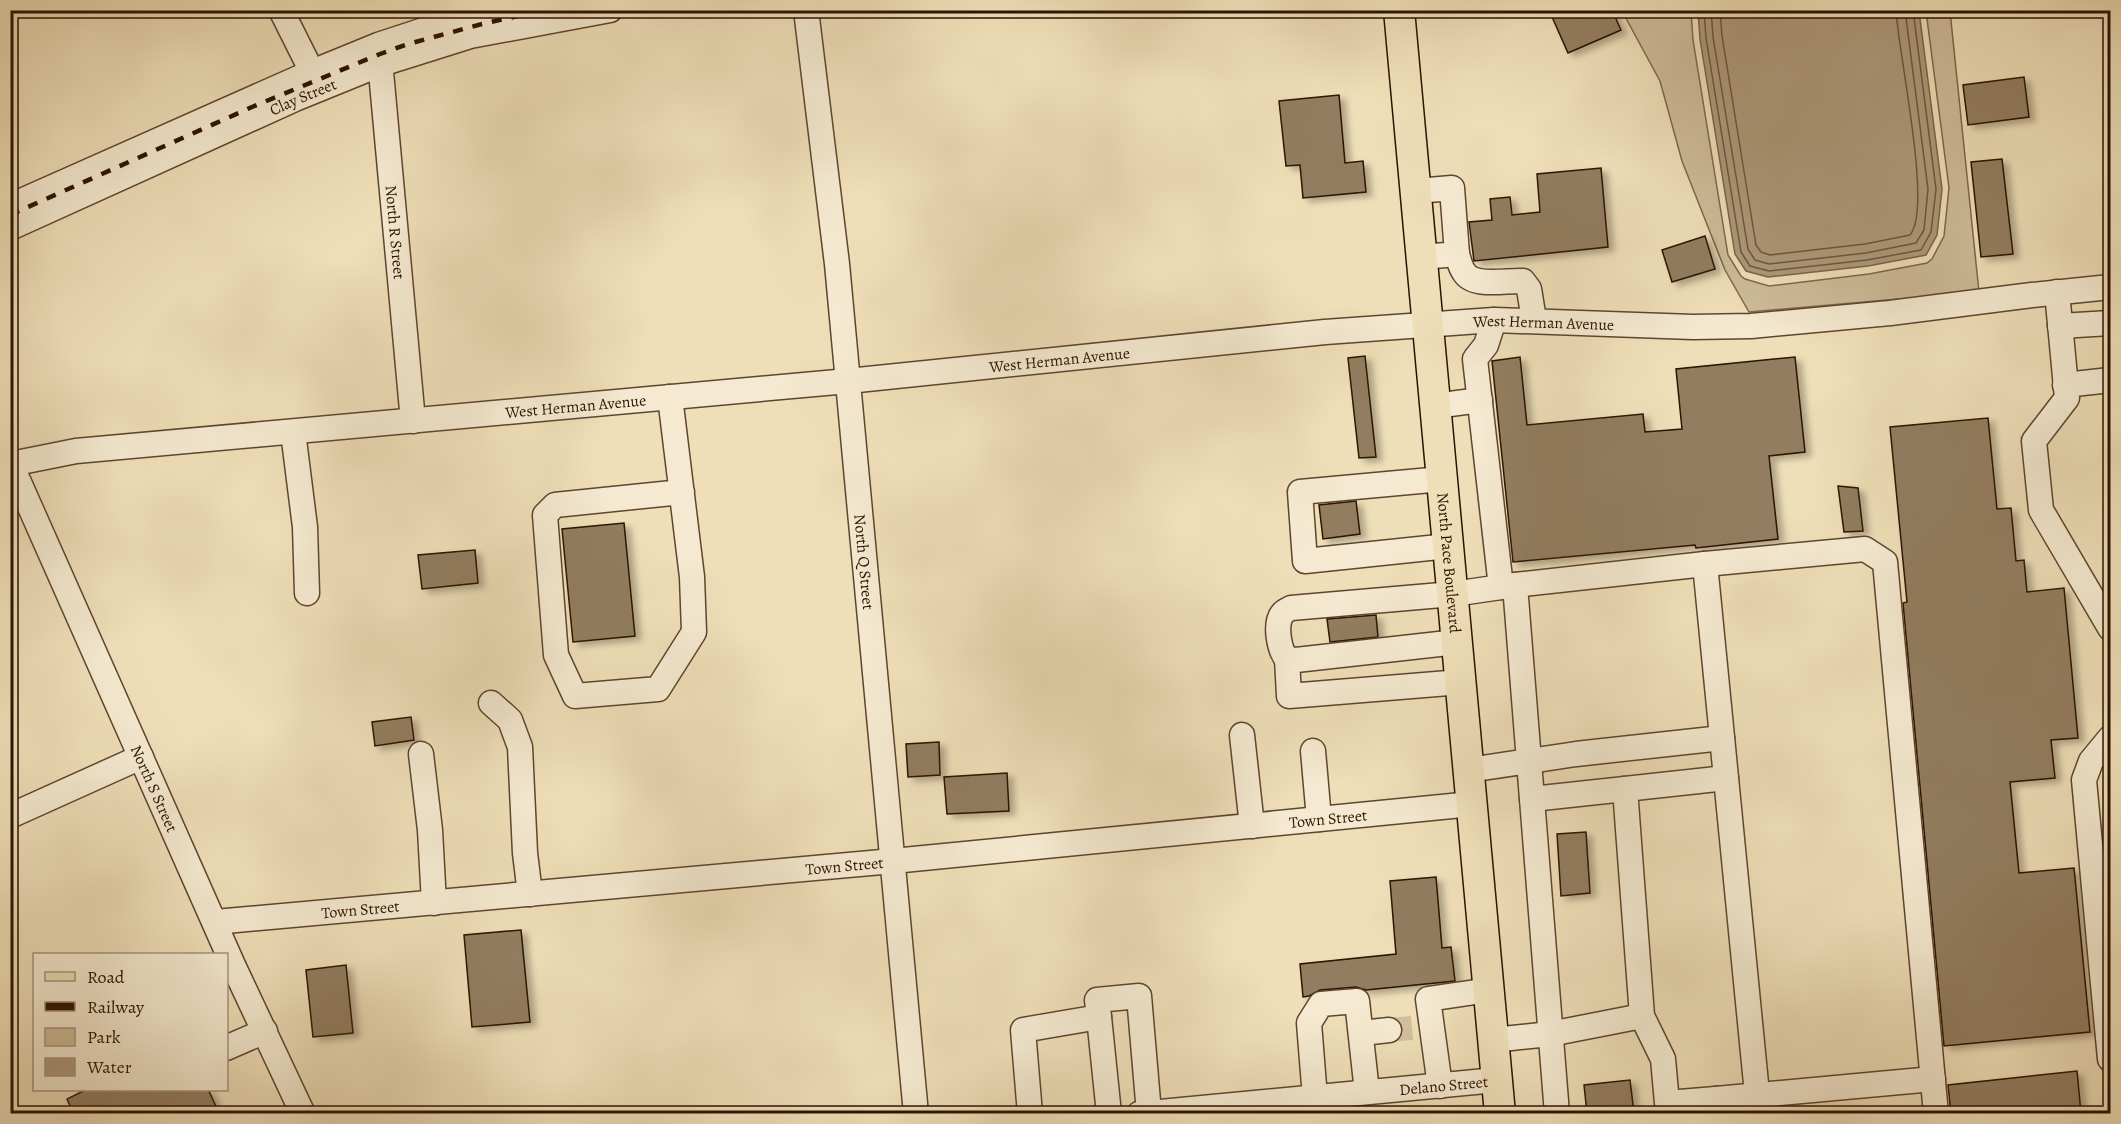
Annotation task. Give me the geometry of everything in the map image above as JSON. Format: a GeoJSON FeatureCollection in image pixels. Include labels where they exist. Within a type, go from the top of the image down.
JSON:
{"type":"FeatureCollection","features":[{"type":"Feature","properties":{"kind":"main road","name":"North Pace Boulevard"},"geometry":{"type":"LineString","coordinates":[[1399,10],[1500,1113]]}},
{"type":"Feature","properties":{"kind":"street"},"geometry":{"type":"LineString","coordinates":[[281,10],[312,72]]}},
{"type":"Feature","properties":{"kind":"street","name":"Clay Street"},"geometry":{"type":"LineString","coordinates":[[10,228],[295,99],[442,24],[500,10]]}},
{"type":"Feature","properties":{"kind":"street","name":"Clay Street"},"geometry":{"type":"LineString","coordinates":[[10,206],[312,72],[380,54],[610,10]]}},
{"type":"Feature","properties":{"kind":"street","name":"North Q Street"},"geometry":{"type":"LineString","coordinates":[[806,10],[820,115],[848,381],[916,1113]]}},
{"type":"Feature","properties":{"kind":"street","name":"North R Street"},"geometry":{"type":"LineString","coordinates":[[380,54],[413,421]]}},
{"type":"Feature","properties":{"kind":"street"},"geometry":{"type":"LineString","coordinates":[[1416,191],[1452,188],[1457,254],[1464,274],[1478,283],[1523,281],[1528,289],[1534,320]]}},
{"type":"Feature","properties":{"kind":"street"},"geometry":{"type":"LineString","coordinates":[[1422,257],[1457,254]]}},
{"type":"Feature","properties":{"kind":"street","name":"West Herman Avenue"},"geometry":{"type":"LineString","coordinates":[[11,463],[76,451],[848,381],[1325,332],[1494,320],[1693,327],[1751,326],[1890,313],[2110,287]]}},
{"type":"Feature","properties":{"kind":"street"},"geometry":{"type":"LineString","coordinates":[[2057,292],[2067,398],[2034,441],[2041,510],[2110,628]]}},
{"type":"Feature","properties":{"kind":"street"},"geometry":{"type":"LineString","coordinates":[[1494,320],[1486,345],[1475,359],[1508,586],[1530,762],[1557,1113]]}},
{"type":"Feature","properties":{"kind":"street"},"geometry":{"type":"LineString","coordinates":[[2060,327],[2110,323]]}},
{"type":"Feature","properties":{"kind":"street"},"geometry":{"type":"LineString","coordinates":[[2065,385],[2110,380]]}},
{"type":"Feature","properties":{"kind":"street"},"geometry":{"type":"LineString","coordinates":[[670,397],[682,492],[692,577],[694,632],[658,689],[575,696],[556,655],[545,515],[555,505],[682,492]]}},
{"type":"Feature","properties":{"kind":"street"},"geometry":{"type":"LineString","coordinates":[[1435,406],[1480,400]]}},
{"type":"Feature","properties":{"kind":"street"},"geometry":{"type":"LineString","coordinates":[[293,432],[305,527],[307,593]]}},
{"type":"Feature","properties":{"kind":"street","name":"North S Street"},"geometry":{"type":"LineString","coordinates":[[11,463],[215,922],[226,953]]}},
{"type":"Feature","properties":{"kind":"street"},"geometry":{"type":"LineString","coordinates":[[1442,479],[1300,492],[1305,561],[1448,546]]}},
{"type":"Feature","properties":{"kind":"street"},"geometry":{"type":"LineString","coordinates":[[1461,682],[1289,696],[1287,659],[1281,650],[1279,620],[1284,611],[1291,608],[1453,594],[1705,564],[1864,549],[1885,562],[1936,1113]]}},
{"type":"Feature","properties":{"kind":"street"},"geometry":{"type":"LineString","coordinates":[[1705,564],[1758,1104]]}},
{"type":"Feature","properties":{"kind":"street"},"geometry":{"type":"LineString","coordinates":[[1287,659],[1296,660],[1457,642]]}},
{"type":"Feature","properties":{"kind":"street"},"geometry":{"type":"LineString","coordinates":[[491,703],[510,720],[520,747],[525,853],[530,894]]}},
{"type":"Feature","properties":{"kind":"street"},"geometry":{"type":"LineString","coordinates":[[1242,735],[1252,826]]}},
{"type":"Feature","properties":{"kind":"street"},"geometry":{"type":"LineString","coordinates":[[1469,770],[1576,754],[1722,738]]}},
{"type":"Feature","properties":{"kind":"street"},"geometry":{"type":"LineString","coordinates":[[2110,738],[2091,761],[2084,780],[2110,1059]]}},
{"type":"Feature","properties":{"kind":"street"},"geometry":{"type":"LineString","coordinates":[[1313,751],[1319,819]]}},
{"type":"Feature","properties":{"kind":"street"},"geometry":{"type":"LineString","coordinates":[[421,754],[430,830],[434,903]]}},
{"type":"Feature","properties":{"kind":"street"},"geometry":{"type":"LineString","coordinates":[[10,816],[141,757]]}},
{"type":"Feature","properties":{"kind":"street"},"geometry":{"type":"LineString","coordinates":[[1532,799],[1726,778]]}},
{"type":"Feature","properties":{"kind":"street"},"geometry":{"type":"LineString","coordinates":[[1625,789],[1642,1016],[1663,1059],[1667,1103],[1717,1106],[1758,1104],[1933,1079]]}},
{"type":"Feature","properties":{"kind":"street","name":"Town Street"},"geometry":{"type":"LineString","coordinates":[[215,922],[893,861],[1472,804]]}},
{"type":"Feature","properties":{"kind":"street","name":"North S Street"},"geometry":{"type":"LineString","coordinates":[[230,966],[265,1031],[303,1113]]}},
{"type":"Feature","properties":{"kind":"street"},"geometry":{"type":"LineString","coordinates":[[1411,1028],[1428,999],[1489,990]]}},
{"type":"Feature","properties":{"kind":"street"},"geometry":{"type":"LineString","coordinates":[[1109,1113],[1097,1000],[1139,996],[1144,1113]]}},
{"type":"Feature","properties":{"kind":"street"},"geometry":{"type":"LineString","coordinates":[[1300,1104],[1309,1023],[1321,1004],[1357,1001],[1367,1092]]}},
{"type":"Feature","properties":{"kind":"street"},"geometry":{"type":"LineString","coordinates":[[1494,1041],[1550,1034],[1642,1016]]}},
{"type":"Feature","properties":{"kind":"street"},"geometry":{"type":"LineString","coordinates":[[1030,1113],[1023,1030],[1099,1017]]}},
{"type":"Feature","properties":{"kind":"street"},"geometry":{"type":"LineString","coordinates":[[1362,1033],[1411,1028]]}},
{"type":"Feature","properties":{"kind":"street"},"geometry":{"type":"LineString","coordinates":[[1411,1028],[1440,1086]]}},
{"type":"Feature","properties":{"kind":"street"},"geometry":{"type":"LineString","coordinates":[[228,1047],[265,1031]]}},
{"type":"Feature","properties":{"kind":"street","name":"Delano Street"},"geometry":{"type":"LineString","coordinates":[[1144,1113],[1300,1104],[1367,1092],[1496,1080]]}},
{"type":"Feature","properties":{"kind":"green space"},"geometry":{"type":"Polygon","coordinates":[[[1622,11],[1691,11],[1693,40],[1728,255],[1741,276],[1769,286],[1869,274],[1927,263],[1932,259],[1944,236],[1949,188],[1926,11],[1950,11],[1979,292],[1749,312],[1725,270],[1682,161],[1660,81],[1622,11]]]}},
{"type":"Feature","properties":{"kind":"water"},"geometry":{"type":"Polygon","coordinates":[[[1698,11],[1919,11],[1942,189],[1937,235],[1926,255],[1868,266],[1768,277],[1746,271],[1735,254],[1700,39],[1698,11]]]}},
{"type":"Feature","properties":{"kind":"building"},"geometry":{"type":"Polygon","coordinates":[[[1549,10],[1612,10],[1621,30],[1568,53],[1549,10]]]}},
{"type":"Feature","properties":{"kind":"building"},"geometry":{"type":"Polygon","coordinates":[[[2024,77],[2029,117],[1968,125],[1963,85],[2024,77]]]}},
{"type":"Feature","properties":{"kind":"building"},"geometry":{"type":"Polygon","coordinates":[[[1339,95],[1345,163],[1363,161],[1366,192],[1303,198],[1300,165],[1286,166],[1279,101],[1339,95]]]}},
{"type":"Feature","properties":{"kind":"building"},"geometry":{"type":"Polygon","coordinates":[[[2002,159],[2013,254],[1981,257],[1971,162],[2002,159]]]}},
{"type":"Feature","properties":{"kind":"building"},"geometry":{"type":"Polygon","coordinates":[[[1601,168],[1608,247],[1474,261],[1469,222],[1492,220],[1490,199],[1510,197],[1512,215],[1540,212],[1537,174],[1601,168]]]}},
{"type":"Feature","properties":{"kind":"building"},"geometry":{"type":"Polygon","coordinates":[[[1705,236],[1715,269],[1672,282],[1662,250],[1705,236]]]}},
{"type":"Feature","properties":{"kind":"building"},"geometry":{"type":"Polygon","coordinates":[[[1365,356],[1376,457],[1359,458],[1348,358],[1365,356]]]}},
{"type":"Feature","properties":{"kind":"building"},"geometry":{"type":"Polygon","coordinates":[[[1520,357],[1527,425],[1643,414],[1645,432],[1682,429],[1676,369],[1795,357],[1805,452],[1769,456],[1778,539],[1696,548],[1695,545],[1513,562],[1492,361],[1520,357]]]}},
{"type":"Feature","properties":{"kind":"building"},"geometry":{"type":"Polygon","coordinates":[[[1988,418],[1997,509],[2011,508],[2016,561],[2024,560],[2027,592],[2064,588],[2078,738],[2051,740],[2055,778],[2010,782],[2019,873],[2074,868],[2090,1032],[1944,1046],[1903,603],[1907,602],[1890,427],[1988,418]]]}},
{"type":"Feature","properties":{"kind":"building"},"geometry":{"type":"Polygon","coordinates":[[[1838,486],[1858,488],[1863,531],[1844,532],[1838,486]]]}},
{"type":"Feature","properties":{"kind":"building"},"geometry":{"type":"Polygon","coordinates":[[[1356,501],[1360,534],[1323,539],[1319,505],[1356,501]]]}},
{"type":"Feature","properties":{"kind":"building"},"geometry":{"type":"Polygon","coordinates":[[[624,523],[635,636],[573,642],[562,529],[624,523]]]}},
{"type":"Feature","properties":{"kind":"building"},"geometry":{"type":"Polygon","coordinates":[[[475,550],[478,583],[422,589],[418,555],[475,550]]]}},
{"type":"Feature","properties":{"kind":"building"},"geometry":{"type":"Polygon","coordinates":[[[1376,615],[1378,637],[1330,642],[1327,619],[1376,615]]]}},
{"type":"Feature","properties":{"kind":"building"},"geometry":{"type":"Polygon","coordinates":[[[411,717],[414,740],[375,746],[372,722],[411,717]]]}},
{"type":"Feature","properties":{"kind":"building"},"geometry":{"type":"Polygon","coordinates":[[[939,742],[940,775],[908,777],[906,744],[939,742]]]}},
{"type":"Feature","properties":{"kind":"building"},"geometry":{"type":"Polygon","coordinates":[[[1007,773],[1009,811],[947,814],[944,777],[1007,773]]]}},
{"type":"Feature","properties":{"kind":"building"},"geometry":{"type":"Polygon","coordinates":[[[1586,832],[1590,893],[1561,896],[1557,834],[1586,832]]]}},
{"type":"Feature","properties":{"kind":"building"},"geometry":{"type":"Polygon","coordinates":[[[1436,877],[1442,948],[1451,947],[1455,981],[1366,990],[1356,987],[1320,990],[1303,997],[1300,964],[1396,954],[1390,881],[1436,877]]]}},
{"type":"Feature","properties":{"kind":"building"},"geometry":{"type":"Polygon","coordinates":[[[521,930],[530,1022],[472,1027],[464,935],[521,930]]]}},
{"type":"Feature","properties":{"kind":"building"},"geometry":{"type":"Polygon","coordinates":[[[346,965],[353,1033],[313,1037],[306,970],[346,965]]]}},
{"type":"Feature","properties":{"kind":"building"},"geometry":{"type":"Polygon","coordinates":[[[2077,1071],[2081,1113],[1951,1113],[1948,1085],[2077,1071]]]}},
{"type":"Feature","properties":{"kind":"building"},"geometry":{"type":"Polygon","coordinates":[[[1630,1080],[1634,1113],[1587,1113],[1584,1085],[1630,1080]]]}},
{"type":"Feature","properties":{"kind":"building"},"geometry":{"type":"Polygon","coordinates":[[[83,1091],[209,1091],[219,1113],[73,1113],[67,1099],[83,1091]]]}},
{"type":"Feature","properties":{"kind":"tunnel"},"geometry":{"type":"LineString","coordinates":[[1389,1030],[1412,1028]]}},
{"type":"Feature","properties":{"kind":"railway"},"geometry":{"type":"LineString","coordinates":[[10,215],[252,107],[380,54],[482,24],[545,10]]}}]}
